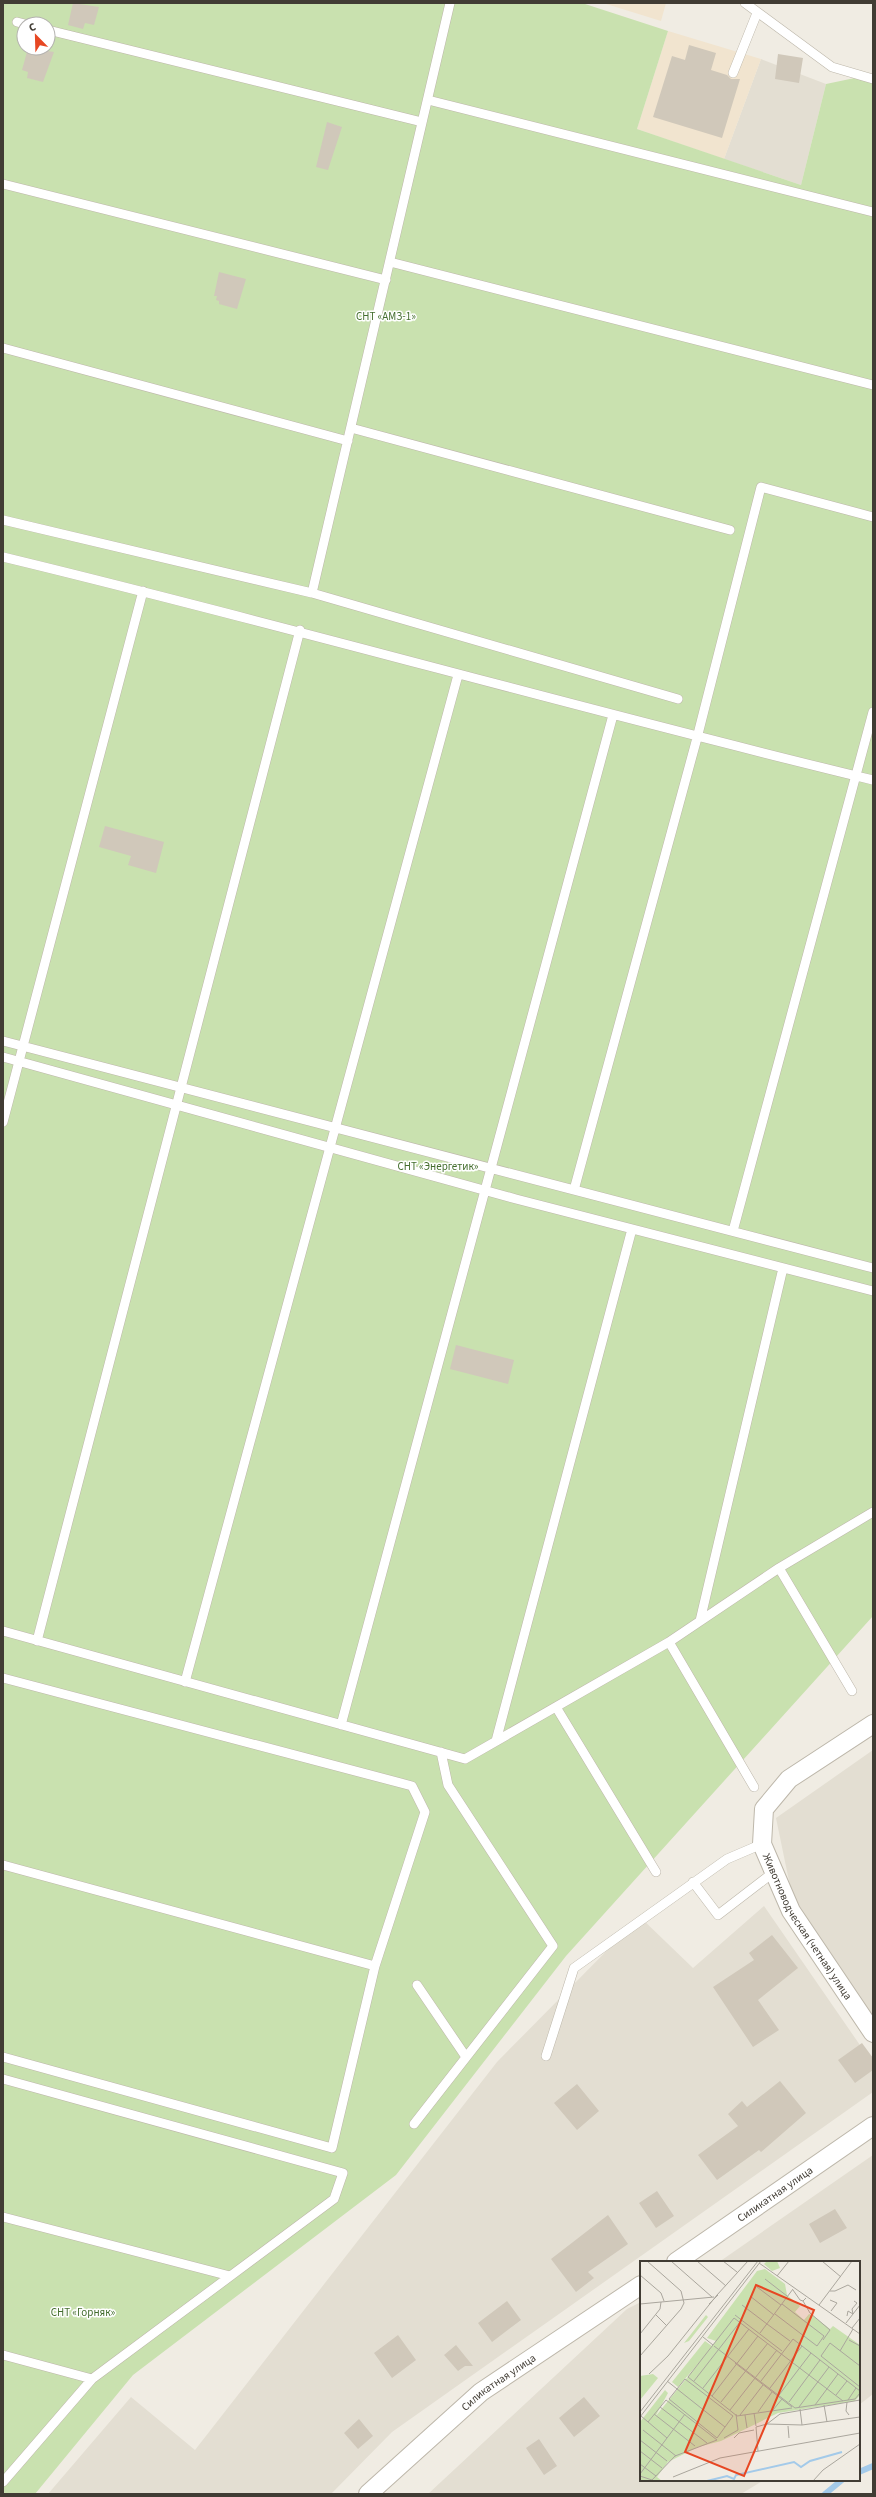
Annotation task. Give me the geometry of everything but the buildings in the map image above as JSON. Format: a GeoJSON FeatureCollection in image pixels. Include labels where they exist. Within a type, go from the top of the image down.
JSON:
{"type":"FeatureCollection","features":[{"type":"Feature","properties":{"kind":"street","name":"Животноводческая (четная) улица"},"geometry":{"type":"LineString","coordinates":[[873,1724],[789,1779],[764,1809],[762,1844],[790,1911],[873,2033]]}},
{"type":"Feature","properties":{"kind":"street","name":"Силикатная улица"},"geometry":{"type":"LineString","coordinates":[[677,2261],[873,2126]]}},
{"type":"Feature","properties":{"kind":"street","name":"Силикатная улица"},"geometry":{"type":"LineString","coordinates":[[368,2494],[481,2392],[640,2286]]}},
{"type":"Feature","properties":{"kind":"lane"},"geometry":{"type":"LineString","coordinates":[[312,593],[450,3]]}},
{"type":"Feature","properties":{"kind":"lane"},"geometry":{"type":"LineString","coordinates":[[746,3],[757,13],[832,67],[873,79]]}},
{"type":"Feature","properties":{"kind":"lane"},"geometry":{"type":"LineString","coordinates":[[733,73],[757,13]]}},
{"type":"Feature","properties":{"kind":"lane"},"geometry":{"type":"LineString","coordinates":[[56,32],[422,122]]}},
{"type":"Feature","properties":{"kind":"lane"},"geometry":{"type":"LineString","coordinates":[[428,100],[873,212]]}},
{"type":"Feature","properties":{"kind":"lane"},"geometry":{"type":"LineString","coordinates":[[3,184],[386,280]]}},
{"type":"Feature","properties":{"kind":"lane"},"geometry":{"type":"LineString","coordinates":[[390,262],[873,385]]}},
{"type":"Feature","properties":{"kind":"lane"},"geometry":{"type":"LineString","coordinates":[[3,348],[348,441]]}},
{"type":"Feature","properties":{"kind":"lane"},"geometry":{"type":"LineString","coordinates":[[351,428],[730,530]]}},
{"type":"Feature","properties":{"kind":"lane"},"geometry":{"type":"LineString","coordinates":[[574,1190],[697,738],[761,487],[873,516]]}},
{"type":"Feature","properties":{"kind":"lane"},"geometry":{"type":"LineString","coordinates":[[3,520],[312,593],[678,699]]}},
{"type":"Feature","properties":{"kind":"lane"},"geometry":{"type":"LineString","coordinates":[[3,557],[300,630],[458,675],[697,738],[873,780]]}},
{"type":"Feature","properties":{"kind":"lane"},"geometry":{"type":"LineString","coordinates":[[3,1122],[143,591]]}},
{"type":"Feature","properties":{"kind":"lane"},"geometry":{"type":"LineString","coordinates":[[36,1641],[300,630]]}},
{"type":"Feature","properties":{"kind":"lane"},"geometry":{"type":"LineString","coordinates":[[185,1682],[458,675]]}},
{"type":"Feature","properties":{"kind":"lane"},"geometry":{"type":"LineString","coordinates":[[733,1231],[857,776],[873,712]]}},
{"type":"Feature","properties":{"kind":"lane"},"geometry":{"type":"LineString","coordinates":[[341,1725],[613,715]]}},
{"type":"Feature","properties":{"kind":"lane"},"geometry":{"type":"LineString","coordinates":[[3,1040],[873,1268]]}},
{"type":"Feature","properties":{"kind":"lane"},"geometry":{"type":"LineString","coordinates":[[3,1057],[485,1191],[873,1291]]}},
{"type":"Feature","properties":{"kind":"lane"},"geometry":{"type":"LineString","coordinates":[[496,1742],[632,1229]]}},
{"type":"Feature","properties":{"kind":"lane"},"geometry":{"type":"LineString","coordinates":[[700,1621],[783,1268]]}},
{"type":"Feature","properties":{"kind":"lane"},"geometry":{"type":"LineString","coordinates":[[3,1631],[465,1759],[669,1642],[779,1568],[873,1512]]}},
{"type":"Feature","properties":{"kind":"lane"},"geometry":{"type":"LineString","coordinates":[[779,1568],[852,1691]]}},
{"type":"Feature","properties":{"kind":"lane"},"geometry":{"type":"LineString","coordinates":[[669,1642],[754,1787]]}},
{"type":"Feature","properties":{"kind":"lane"},"geometry":{"type":"LineString","coordinates":[[3,1678],[412,1786],[425,1812],[375,1966],[332,2148],[3,2057]]}},
{"type":"Feature","properties":{"kind":"lane"},"geometry":{"type":"LineString","coordinates":[[556,1707],[656,1872]]}},
{"type":"Feature","properties":{"kind":"lane"},"geometry":{"type":"LineString","coordinates":[[414,2124],[553,1946],[448,1785],[441,1752]]}},
{"type":"Feature","properties":{"kind":"lane"},"geometry":{"type":"LineString","coordinates":[[546,2056],[574,1968],[727,1859],[762,1844]]}},
{"type":"Feature","properties":{"kind":"lane"},"geometry":{"type":"LineString","coordinates":[[3,1865],[375,1966]]}},
{"type":"Feature","properties":{"kind":"lane"},"geometry":{"type":"LineString","coordinates":[[693,1882],[718,1914],[774,1872]]}},
{"type":"Feature","properties":{"kind":"lane"},"geometry":{"type":"LineString","coordinates":[[417,1985],[466,2057]]}},
{"type":"Feature","properties":{"kind":"lane"},"geometry":{"type":"LineString","coordinates":[[3,2078],[343,2173],[334,2199],[92,2379],[3,2482]]}},
{"type":"Feature","properties":{"kind":"lane"},"geometry":{"type":"LineString","coordinates":[[3,2217],[230,2276]]}},
{"type":"Feature","properties":{"kind":"lane"},"geometry":{"type":"LineString","coordinates":[[3,2355],[92,2379]]}},
{"type":"Feature","properties":{"kind":"shaded area"},"geometry":{"type":"Polygon","coordinates":[[[603,3],[666,3],[661,21],[603,3]]]}},
{"type":"Feature","properties":{"kind":"shaded area"},"geometry":{"type":"Polygon","coordinates":[[[668,31],[761,59],[724,159],[637,129],[668,31]]]}},
{"type":"Feature","properties":{"kind":"shaded area"},"geometry":{"type":"Polygon","coordinates":[[[761,59],[826,84],[801,185],[724,159],[761,59]]]}},
{"type":"Feature","properties":{"kind":"shaded area"},"geometry":{"type":"Polygon","coordinates":[[[873,1750],[873,2022],[794,1905],[776,1818],[873,1750]]]}},
{"type":"Feature","properties":{"kind":"shaded area"},"geometry":{"type":"Polygon","coordinates":[[[764,1906],[873,2064],[873,2092],[392,2432],[331,2494],[48,2494],[131,2397],[195,2450],[497,2062],[640,1917],[693,1968],[764,1906]]]}},
{"type":"Feature","properties":{"kind":"shaded area"},"geometry":{"type":"Polygon","coordinates":[[[873,2155],[873,2394],[860,2404],[860,2261],[720,2261],[873,2155]]]}},
{"type":"Feature","properties":{"kind":"shaded area"},"geometry":{"type":"Polygon","coordinates":[[[640,2302],[640,2481],[762,2481],[741,2494],[428,2494],[627,2309],[640,2302]]]}},
{"type":"Feature","properties":{"kind":"green space","name":"СНТ «Энергетик»"},"geometry":{"type":"Polygon","coordinates":[[[3,3],[582,3],[668,31],[637,129],[801,185],[826,84],[869,75],[873,76],[873,1616],[566,1956],[396,2175],[133,2375],[35,2494],[3,2494],[3,3]]]}},
{"type":"Feature","properties":{"kind":"waterway"},"geometry":{"type":"LineString","coordinates":[[860,2472],[873,2466]]}},
{"type":"Feature","properties":{"kind":"waterway"},"geometry":{"type":"LineString","coordinates":[[825,2494],[841,2481]]}},
{"type":"Feature","properties":{"kind":"park label","name":"СНТ «АМЗ-1»"},"geometry":{"type":"Point","coordinates":[386,316]}},
{"type":"Feature","properties":{"kind":"park label","name":"СНТ «Горняк»"},"geometry":{"type":"Point","coordinates":[83,2312]}}]}
